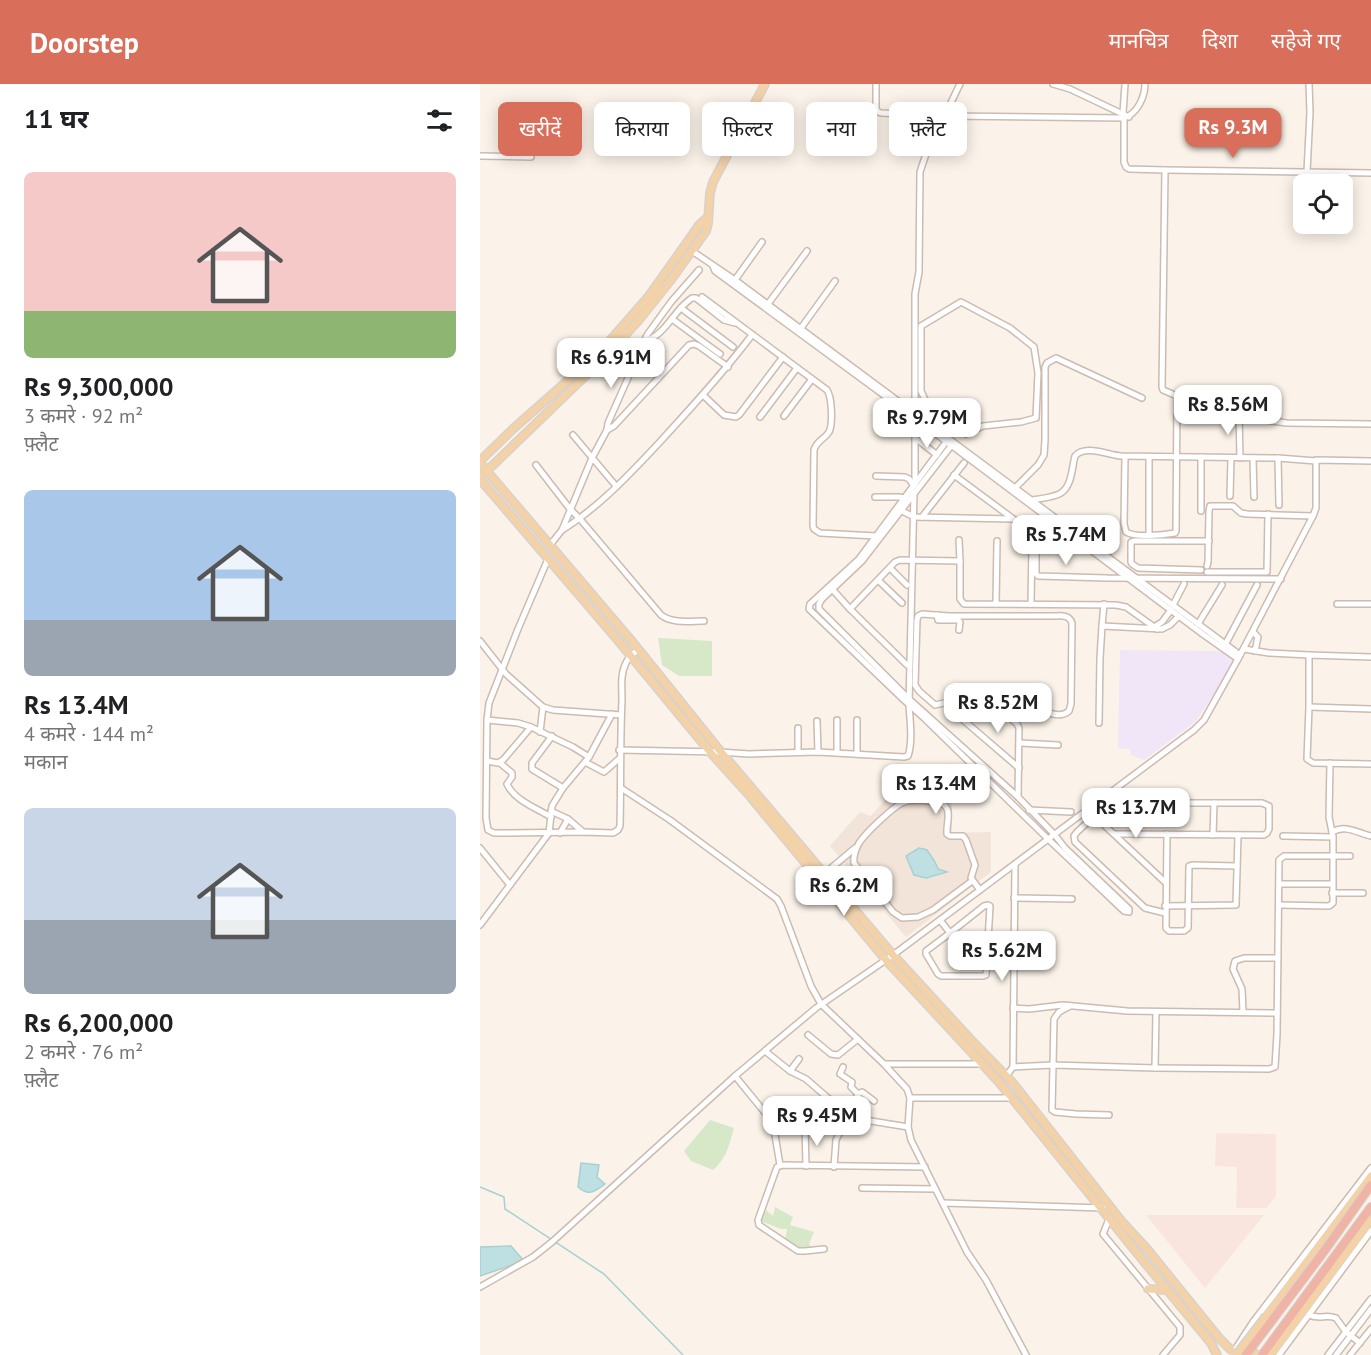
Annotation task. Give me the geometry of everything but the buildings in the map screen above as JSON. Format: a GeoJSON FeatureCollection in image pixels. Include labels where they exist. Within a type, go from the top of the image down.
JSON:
{"type":"FeatureCollection","features":[{"type":"Feature","properties":{"kind":"highway"},"geometry":{"type":"LineString","coordinates":[[1246,1355],[1371,1185]]}},
{"type":"Feature","properties":{"kind":"highway"},"geometry":{"type":"LineString","coordinates":[[1259,1355],[1371,1207]]}},
{"type":"Feature","properties":{"kind":"main road"},"geometry":{"type":"LineString","coordinates":[[482,475],[606,356],[644,313],[692,251],[706,231],[713,182],[765,84]]}},
{"type":"Feature","properties":{"kind":"main road"},"geometry":{"type":"LineString","coordinates":[[707,218],[700,224],[649,296],[600,352],[514,428],[480,462],[482,475],[548,559],[710,752],[1011,1098],[1211,1343],[1217,1355]]}},
{"type":"Feature","properties":{"kind":"main road"},"geometry":{"type":"LineString","coordinates":[[482,475],[550,545],[639,650],[720,752],[824,874],[890,958],[1006,1076],[1111,1208],[1232,1352]]}},
{"type":"Feature","properties":{"kind":"main road"},"geometry":{"type":"LineString","coordinates":[[1232,1352],[1291,1285],[1371,1176]]}},
{"type":"Feature","properties":{"kind":"main road"},"geometry":{"type":"LineString","coordinates":[[1271,1355],[1371,1220]]}},
{"type":"Feature","properties":{"kind":"main road"},"geometry":{"type":"LineString","coordinates":[[1148,1289],[1167,1290]]}},
{"type":"Feature","properties":{"kind":"main road"},"geometry":{"type":"LineString","coordinates":[[1232,1352],[1243,1348],[1259,1355]]}},
{"type":"Feature","properties":{"kind":"street"},"geometry":{"type":"LineString","coordinates":[[876,84],[876,109],[880,113],[889,113]]}},
{"type":"Feature","properties":{"kind":"street"},"geometry":{"type":"LineString","coordinates":[[952,102],[960,84]]}},
{"type":"Feature","properties":{"kind":"street"},"geometry":{"type":"LineString","coordinates":[[1053,84],[1072,87],[1125,116]]}},
{"type":"Feature","properties":{"kind":"street"},"geometry":{"type":"LineString","coordinates":[[1125,84],[1124,162],[1126,167],[1165,170],[1371,173]]}},
{"type":"Feature","properties":{"kind":"street"},"geometry":{"type":"LineString","coordinates":[[967,116],[1125,116],[1144,94],[1145,84]]}},
{"type":"Feature","properties":{"kind":"street"},"geometry":{"type":"LineString","coordinates":[[1307,172],[1309,84]]}},
{"type":"Feature","properties":{"kind":"street"},"geometry":{"type":"LineString","coordinates":[[480,156],[531,157]]}},
{"type":"Feature","properties":{"kind":"street"},"geometry":{"type":"LineString","coordinates":[[620,750],[749,754],[818,752],[908,756],[910,749],[909,702],[915,463],[915,294],[919,272],[920,172],[925,156]]}},
{"type":"Feature","properties":{"kind":"street"},"geometry":{"type":"LineString","coordinates":[[1165,170],[1162,387],[1166,392],[1239,414],[1287,423],[1371,424]]}},
{"type":"Feature","properties":{"kind":"street"},"geometry":{"type":"LineString","coordinates":[[735,280],[762,242]]}},
{"type":"Feature","properties":{"kind":"street"},"geometry":{"type":"LineString","coordinates":[[692,251],[801,328],[948,444],[1032,500],[1239,657]]}},
{"type":"Feature","properties":{"kind":"street"},"geometry":{"type":"LineString","coordinates":[[768,304],[807,251]]}},
{"type":"Feature","properties":{"kind":"street"},"geometry":{"type":"LineString","coordinates":[[713,266],[715,271],[930,426],[1131,576]]}},
{"type":"Feature","properties":{"kind":"street"},"geometry":{"type":"LineString","coordinates":[[550,545],[562,530],[653,325],[699,270]]}},
{"type":"Feature","properties":{"kind":"street"},"geometry":{"type":"LineString","coordinates":[[801,328],[835,281]]}},
{"type":"Feature","properties":{"kind":"street"},"geometry":{"type":"LineString","coordinates":[[702,297],[824,387],[830,394],[830,430],[816,443],[813,450],[813,526],[820,533],[876,536]]}},
{"type":"Feature","properties":{"kind":"street"},"geometry":{"type":"LineString","coordinates":[[644,342],[654,338],[688,300],[694,298],[724,320],[739,324]]}},
{"type":"Feature","properties":{"kind":"street"},"geometry":{"type":"LineString","coordinates":[[961,302],[1011,328],[1034,346],[1038,373],[1036,418],[983,426],[966,434],[953,428],[939,415],[927,404],[921,391],[921,326],[961,302]]}},
{"type":"Feature","properties":{"kind":"street"},"geometry":{"type":"LineString","coordinates":[[681,308],[734,347]]}},
{"type":"Feature","properties":{"kind":"street"},"geometry":{"type":"LineString","coordinates":[[672,319],[720,354]]}},
{"type":"Feature","properties":{"kind":"street"},"geometry":{"type":"LineString","coordinates":[[562,530],[580,519],[647,456],[728,367],[752,335]]}},
{"type":"Feature","properties":{"kind":"street"},"geometry":{"type":"LineString","coordinates":[[607,430],[614,426],[689,345],[697,344],[728,367]]}},
{"type":"Feature","properties":{"kind":"street"},"geometry":{"type":"LineString","coordinates":[[703,395],[724,415],[736,417],[783,357]]}},
{"type":"Feature","properties":{"kind":"street"},"geometry":{"type":"LineString","coordinates":[[1014,489],[1038,465],[1044,455],[1045,367],[1047,363],[1056,358],[1142,398]]}},
{"type":"Feature","properties":{"kind":"street"},"geometry":{"type":"LineString","coordinates":[[760,417],[797,368]]}},
{"type":"Feature","properties":{"kind":"street"},"geometry":{"type":"LineString","coordinates":[[784,416],[812,379]]}},
{"type":"Feature","properties":{"kind":"street"},"geometry":{"type":"LineString","coordinates":[[1125,457],[1125,530],[1128,534],[1175,533],[1178,396]]}},
{"type":"Feature","properties":{"kind":"street"},"geometry":{"type":"LineString","coordinates":[[1239,414],[1240,458]]}},
{"type":"Feature","properties":{"kind":"street"},"geometry":{"type":"LineString","coordinates":[[930,426],[939,415]]}},
{"type":"Feature","properties":{"kind":"street"},"geometry":{"type":"LineString","coordinates":[[573,435],[616,486]]}},
{"type":"Feature","properties":{"kind":"street"},"geometry":{"type":"LineString","coordinates":[[918,440],[937,455]]}},
{"type":"Feature","properties":{"kind":"street"},"geometry":{"type":"LineString","coordinates":[[909,702],[819,609],[819,604],[862,561],[900,510],[924,472],[948,444]]}},
{"type":"Feature","properties":{"kind":"street"},"geometry":{"type":"LineString","coordinates":[[924,715],[1018,797],[1065,848],[1129,909],[1129,912],[1124,911],[1048,839],[924,715],[919,710],[809,609],[810,604],[854,564],[948,444]]}},
{"type":"Feature","properties":{"kind":"street"},"geometry":{"type":"LineString","coordinates":[[1032,500],[1063,492],[1069,480],[1075,456],[1080,452],[1098,452],[1125,457],[1371,461]]}},
{"type":"Feature","properties":{"kind":"street"},"geometry":{"type":"LineString","coordinates":[[1149,457],[1149,535]]}},
{"type":"Feature","properties":{"kind":"street"},"geometry":{"type":"LineString","coordinates":[[1201,458],[1201,511]]}},
{"type":"Feature","properties":{"kind":"street"},"geometry":{"type":"LineString","coordinates":[[1230,496],[1231,458]]}},
{"type":"Feature","properties":{"kind":"street"},"geometry":{"type":"LineString","coordinates":[[1253,458],[1254,497]]}},
{"type":"Feature","properties":{"kind":"street"},"geometry":{"type":"LineString","coordinates":[[1278,458],[1279,505]]}},
{"type":"Feature","properties":{"kind":"street"},"geometry":{"type":"LineString","coordinates":[[480,1287],[530,1259],[552,1242],[735,1076],[821,1004],[890,958],[1200,724],[1244,649],[1313,516],[1316,508],[1316,461]]}},
{"type":"Feature","properties":{"kind":"street"},"geometry":{"type":"LineString","coordinates":[[915,463],[924,472]]}},
{"type":"Feature","properties":{"kind":"street"},"geometry":{"type":"LineString","coordinates":[[922,517],[964,463]]}},
{"type":"Feature","properties":{"kind":"street"},"geometry":{"type":"LineString","coordinates":[[536,465],[570,509],[666,618],[679,622],[704,621]]}},
{"type":"Feature","properties":{"kind":"street"},"geometry":{"type":"LineString","coordinates":[[954,475],[1031,532]]}},
{"type":"Feature","properties":{"kind":"street"},"geometry":{"type":"LineString","coordinates":[[876,476],[905,477],[914,487]]}},
{"type":"Feature","properties":{"kind":"street"},"geometry":{"type":"LineString","coordinates":[[875,497],[904,498]]}},
{"type":"Feature","properties":{"kind":"street"},"geometry":{"type":"LineString","coordinates":[[1205,569],[1208,562],[1210,506],[1233,506],[1241,513],[1247,514],[1313,516]]}},
{"type":"Feature","properties":{"kind":"street"},"geometry":{"type":"LineString","coordinates":[[900,510],[914,517],[1013,519]]}},
{"type":"Feature","properties":{"kind":"street"},"geometry":{"type":"LineString","coordinates":[[1132,564],[1138,568],[1267,572],[1269,514]]}},
{"type":"Feature","properties":{"kind":"street"},"geometry":{"type":"LineString","coordinates":[[959,540],[961,602],[968,605],[1122,605],[1155,628]]}},
{"type":"Feature","properties":{"kind":"street"},"geometry":{"type":"LineString","coordinates":[[996,604],[997,541]]}},
{"type":"Feature","properties":{"kind":"street"},"geometry":{"type":"LineString","coordinates":[[1131,576],[1132,541],[1209,541]]}},
{"type":"Feature","properties":{"kind":"street"},"geometry":{"type":"LineString","coordinates":[[1031,604],[1034,542],[1038,576],[1281,579]]}},
{"type":"Feature","properties":{"kind":"street"},"geometry":{"type":"LineString","coordinates":[[548,559],[489,703],[486,818],[488,830],[494,833],[613,833],[618,830],[621,788],[622,677],[626,661],[639,650]]}},
{"type":"Feature","properties":{"kind":"street"},"geometry":{"type":"LineString","coordinates":[[850,609],[900,560],[960,561]]}},
{"type":"Feature","properties":{"kind":"street"},"geometry":{"type":"LineString","coordinates":[[890,568],[907,585]]}},
{"type":"Feature","properties":{"kind":"street"},"geometry":{"type":"LineString","coordinates":[[1131,576],[1138,568]]}},
{"type":"Feature","properties":{"kind":"street"},"geometry":{"type":"LineString","coordinates":[[878,580],[902,603]]}},
{"type":"Feature","properties":{"kind":"street"},"geometry":{"type":"LineString","coordinates":[[1155,628],[1172,607],[1184,584]]}},
{"type":"Feature","properties":{"kind":"street"},"geometry":{"type":"LineString","coordinates":[[1198,624],[1222,585]]}},
{"type":"Feature","properties":{"kind":"street"},"geometry":{"type":"LineString","coordinates":[[1225,645],[1257,585]]}},
{"type":"Feature","properties":{"kind":"street"},"geometry":{"type":"LineString","coordinates":[[833,590],[907,665]]}},
{"type":"Feature","properties":{"kind":"street"},"geometry":{"type":"LineString","coordinates":[[1099,723],[1104,604]]}},
{"type":"Feature","properties":{"kind":"street"},"geometry":{"type":"LineString","coordinates":[[1337,604],[1371,604]]}},
{"type":"Feature","properties":{"kind":"street"},"geometry":{"type":"LineString","coordinates":[[1172,607],[1179,616],[1239,657]]}},
{"type":"Feature","properties":{"kind":"street"},"geometry":{"type":"LineString","coordinates":[[924,715],[935,705],[980,698],[1026,701],[1042,711],[1064,714],[1070,711],[1072,623],[1069,618],[1066,616],[922,614],[918,616],[916,620],[915,685],[935,705]]}},
{"type":"Feature","properties":{"kind":"street"},"geometry":{"type":"LineString","coordinates":[[937,615],[938,620],[958,620],[959,630]]}},
{"type":"Feature","properties":{"kind":"street"},"geometry":{"type":"LineString","coordinates":[[1102,626],[1162,629],[1179,616]]}},
{"type":"Feature","properties":{"kind":"street"},"geometry":{"type":"LineString","coordinates":[[1253,632],[1258,637],[1255,651]]}},
{"type":"Feature","properties":{"kind":"street"},"geometry":{"type":"LineString","coordinates":[[480,641],[507,674],[543,707],[553,710],[621,715]]}},
{"type":"Feature","properties":{"kind":"street"},"geometry":{"type":"LineString","coordinates":[[1244,649],[1309,656],[1371,657]]}},
{"type":"Feature","properties":{"kind":"street"},"geometry":{"type":"LineString","coordinates":[[1309,656],[1307,759],[1313,763],[1371,764]]}},
{"type":"Feature","properties":{"kind":"street"},"geometry":{"type":"LineString","coordinates":[[919,710],[928,700]]}},
{"type":"Feature","properties":{"kind":"street"},"geometry":{"type":"LineString","coordinates":[[997,705],[1019,728],[1018,797]]}},
{"type":"Feature","properties":{"kind":"street"},"geometry":{"type":"LineString","coordinates":[[540,732],[543,707]]}},
{"type":"Feature","properties":{"kind":"street"},"geometry":{"type":"LineString","coordinates":[[1309,708],[1371,709]]}},
{"type":"Feature","properties":{"kind":"street"},"geometry":{"type":"LineString","coordinates":[[480,925],[549,833],[552,806],[563,788],[587,759],[612,714]]}},
{"type":"Feature","properties":{"kind":"street"},"geometry":{"type":"LineString","coordinates":[[961,717],[1019,768]]}},
{"type":"Feature","properties":{"kind":"street"},"geometry":{"type":"LineString","coordinates":[[487,720],[521,724],[552,736],[580,750],[587,759],[604,772],[620,758]]}},
{"type":"Feature","properties":{"kind":"street"},"geometry":{"type":"LineString","coordinates":[[837,720],[837,753]]}},
{"type":"Feature","properties":{"kind":"street"},"geometry":{"type":"LineString","coordinates":[[857,720],[857,754]]}},
{"type":"Feature","properties":{"kind":"street"},"geometry":{"type":"LineString","coordinates":[[817,721],[818,752]]}},
{"type":"Feature","properties":{"kind":"street"},"geometry":{"type":"LineString","coordinates":[[500,763],[531,727]]}},
{"type":"Feature","properties":{"kind":"street"},"geometry":{"type":"LineString","coordinates":[[798,728],[798,752]]}},
{"type":"Feature","properties":{"kind":"street"},"geometry":{"type":"LineString","coordinates":[[552,736],[531,766],[532,769],[563,788]]}},
{"type":"Feature","properties":{"kind":"street"},"geometry":{"type":"LineString","coordinates":[[1020,743],[1058,745]]}},
{"type":"Feature","properties":{"kind":"street"},"geometry":{"type":"LineString","coordinates":[[487,761],[500,763],[512,773],[507,787],[518,797],[551,814],[568,819],[583,832]]}},
{"type":"Feature","properties":{"kind":"street"},"geometry":{"type":"LineString","coordinates":[[1279,905],[1329,906],[1333,903],[1332,834],[1329,817],[1330,763]]}},
{"type":"Feature","properties":{"kind":"street"},"geometry":{"type":"LineString","coordinates":[[621,788],[670,820],[774,896],[781,906],[811,986],[821,1004],[904,1084],[910,1098],[908,1127],[911,1140],[967,1252],[986,1280],[1026,1355]]}},
{"type":"Feature","properties":{"kind":"street"},"geometry":{"type":"LineString","coordinates":[[824,874],[857,846],[862,838],[894,808],[902,802],[918,800],[941,803],[948,809],[947,834],[963,836],[966,840],[975,865],[971,876],[972,881],[980,890]]}},
{"type":"Feature","properties":{"kind":"street"},"geometry":{"type":"LineString","coordinates":[[1114,834],[1238,835],[1267,833],[1269,806],[1262,803],[1117,803],[1108,805],[1094,815],[1074,836],[1075,842],[1145,908],[1166,909],[1236,905],[1238,835]]}},
{"type":"Feature","properties":{"kind":"street"},"geometry":{"type":"LineString","coordinates":[[1214,803],[1214,835]]}},
{"type":"Feature","properties":{"kind":"street"},"geometry":{"type":"LineString","coordinates":[[1088,809],[1166,883]]}},
{"type":"Feature","properties":{"kind":"street"},"geometry":{"type":"LineString","coordinates":[[1029,810],[1071,812]]}},
{"type":"Feature","properties":{"kind":"street"},"geometry":{"type":"LineString","coordinates":[[560,833],[568,819]]}},
{"type":"Feature","properties":{"kind":"street"},"geometry":{"type":"LineString","coordinates":[[1283,836],[1332,834],[1338,829],[1349,829],[1371,836]]}},
{"type":"Feature","properties":{"kind":"street"},"geometry":{"type":"LineString","coordinates":[[1167,834],[1166,929],[1185,931],[1188,928],[1189,866],[1237,866]]}},
{"type":"Feature","properties":{"kind":"street"},"geometry":{"type":"LineString","coordinates":[[857,846],[854,863],[893,912],[902,918],[918,917],[933,910],[972,881]]}},
{"type":"Feature","properties":{"kind":"street"},"geometry":{"type":"LineString","coordinates":[[480,848],[510,885]]}},
{"type":"Feature","properties":{"kind":"street"},"geometry":{"type":"LineString","coordinates":[[1013,1066],[1275,1067],[1278,860],[1284,856],[1350,856]]}},
{"type":"Feature","properties":{"kind":"street"},"geometry":{"type":"LineString","coordinates":[[1006,1076],[1013,1066],[1015,865]]}},
{"type":"Feature","properties":{"kind":"street"},"geometry":{"type":"LineString","coordinates":[[1279,884],[1332,884]]}},
{"type":"Feature","properties":{"kind":"street"},"geometry":{"type":"LineString","coordinates":[[1332,893],[1363,893]]}},
{"type":"Feature","properties":{"kind":"street"},"geometry":{"type":"LineString","coordinates":[[1014,898],[1072,899]]}},
{"type":"Feature","properties":{"kind":"street"},"geometry":{"type":"LineString","coordinates":[[984,906],[990,906],[986,975],[945,976],[938,974],[926,954],[950,933],[984,906]]}},
{"type":"Feature","properties":{"kind":"street"},"geometry":{"type":"LineString","coordinates":[[940,920],[950,933]]}},
{"type":"Feature","properties":{"kind":"street"},"geometry":{"type":"LineString","coordinates":[[1243,1012],[1242,990],[1233,964],[1244,958],[1278,958]]}},
{"type":"Feature","properties":{"kind":"street"},"geometry":{"type":"LineString","coordinates":[[1013,1008],[1029,1009],[1057,1005],[1156,1012],[1277,1013]]}},
{"type":"Feature","properties":{"kind":"street"},"geometry":{"type":"LineString","coordinates":[[1070,1006],[1057,1014],[1054,1019],[1052,1110],[1076,1114],[1109,1115]]}},
{"type":"Feature","properties":{"kind":"street"},"geometry":{"type":"LineString","coordinates":[[1155,1068],[1156,1012]]}},
{"type":"Feature","properties":{"kind":"street"},"geometry":{"type":"LineString","coordinates":[[808,1035],[831,1054],[836,1055],[858,1039]]}},
{"type":"Feature","properties":{"kind":"street"},"geometry":{"type":"LineString","coordinates":[[765,1051],[790,1071],[806,1079],[849,1114],[908,1127]]}},
{"type":"Feature","properties":{"kind":"street"},"geometry":{"type":"LineString","coordinates":[[790,1071],[799,1059]]}},
{"type":"Feature","properties":{"kind":"street"},"geometry":{"type":"LineString","coordinates":[[884,1064],[982,1064]]}},
{"type":"Feature","properties":{"kind":"street"},"geometry":{"type":"LineString","coordinates":[[843,1067],[840,1073],[852,1082],[851,1087],[858,1094]]}},
{"type":"Feature","properties":{"kind":"street"},"geometry":{"type":"LineString","coordinates":[[735,1076],[771,1120],[780,1165]]}},
{"type":"Feature","properties":{"kind":"street"},"geometry":{"type":"LineString","coordinates":[[858,1094],[862,1092],[874,1101]]}},
{"type":"Feature","properties":{"kind":"street"},"geometry":{"type":"LineString","coordinates":[[834,1167],[836,1140],[858,1094]]}},
{"type":"Feature","properties":{"kind":"street"},"geometry":{"type":"LineString","coordinates":[[910,1098],[1011,1098]]}},
{"type":"Feature","properties":{"kind":"street"},"geometry":{"type":"LineString","coordinates":[[774,1129],[806,1127],[829,1099]]}},
{"type":"Feature","properties":{"kind":"street"},"geometry":{"type":"LineString","coordinates":[[806,1127],[806,1166]]}},
{"type":"Feature","properties":{"kind":"street"},"geometry":{"type":"LineString","coordinates":[[824,1249],[798,1251],[759,1225],[758,1220],[775,1169],[780,1165],[925,1167]]}},
{"type":"Feature","properties":{"kind":"street"},"geometry":{"type":"LineString","coordinates":[[1232,1352],[1371,1168]]}},
{"type":"Feature","properties":{"kind":"street"},"geometry":{"type":"LineString","coordinates":[[862,1188],[935,1189]]}},
{"type":"Feature","properties":{"kind":"street"},"geometry":{"type":"LineString","coordinates":[[943,1203],[1111,1208]]}},
{"type":"Feature","properties":{"kind":"street"},"geometry":{"type":"LineString","coordinates":[[1109,1219],[1103,1234],[1180,1327],[1180,1335],[1163,1355]]}},
{"type":"Feature","properties":{"kind":"street"},"geometry":{"type":"LineString","coordinates":[[1279,1355],[1371,1231]]}},
{"type":"Feature","properties":{"kind":"street"},"geometry":{"type":"LineString","coordinates":[[1335,1355],[1371,1299]]}},
{"type":"Feature","properties":{"kind":"street"},"geometry":{"type":"LineString","coordinates":[[1348,1334],[1371,1309]]}},
{"type":"Feature","properties":{"kind":"street"},"geometry":{"type":"LineString","coordinates":[[1309,1315],[1316,1318],[1327,1316],[1336,1318],[1348,1334],[1360,1343]]}},
{"type":"Feature","properties":{"kind":"street"},"geometry":{"type":"LineString","coordinates":[[1350,1355],[1371,1329]]}},
{"type":"Feature","properties":{"kind":"street"},"geometry":{"type":"LineString","coordinates":[[1343,1341],[1355,1349]]}},
{"type":"Feature","properties":{"kind":"street"},"geometry":{"type":"LineString","coordinates":[[1328,1355],[1343,1341]]}},
{"type":"Feature","properties":{"kind":"shaded area"},"geometry":{"type":"Polygon","coordinates":[[[1120,650],[1221,651],[1234,661],[1195,722],[1144,760],[1131,755],[1130,749],[1118,748],[1120,650]]]}},
{"type":"Feature","properties":{"kind":"shaded area"},"geometry":{"type":"Polygon","coordinates":[[[907,775],[907,798],[952,797],[952,833],[991,832],[991,872],[906,937],[830,846],[860,812],[871,816],[907,775]]]}},
{"type":"Feature","properties":{"kind":"shaded area"},"geometry":{"type":"Polygon","coordinates":[[[1216,1133],[1276,1134],[1276,1196],[1267,1208],[1236,1208],[1237,1167],[1215,1166],[1216,1133]]]}},
{"type":"Feature","properties":{"kind":"shaded area"},"geometry":{"type":"Polygon","coordinates":[[[1146,1215],[1264,1215],[1205,1288],[1146,1215]]]}},
{"type":"Feature","properties":{"kind":"green space"},"geometry":{"type":"Polygon","coordinates":[[[658,638],[712,641],[712,676],[679,676],[662,665],[658,638]]]}},
{"type":"Feature","properties":{"kind":"green space"},"geometry":{"type":"Polygon","coordinates":[[[710,1120],[734,1128],[724,1156],[713,1170],[691,1161],[684,1151],[710,1120]]]}},
{"type":"Feature","properties":{"kind":"green space"},"geometry":{"type":"Polygon","coordinates":[[[775,1207],[793,1217],[790,1225],[814,1232],[809,1244],[812,1248],[795,1247],[785,1240],[787,1229],[761,1221],[766,1210],[773,1216],[775,1207]]]}},
{"type":"Feature","properties":{"kind":"water"},"geometry":{"type":"Polygon","coordinates":[[[919,848],[927,850],[938,869],[947,872],[926,878],[914,875],[906,856],[919,848]]]}},
{"type":"Feature","properties":{"kind":"water"},"geometry":{"type":"Polygon","coordinates":[[[581,1163],[599,1165],[597,1177],[605,1184],[589,1192],[578,1187],[581,1163]]]}},
{"type":"Feature","properties":{"kind":"water"},"geometry":{"type":"Polygon","coordinates":[[[511,1246],[524,1261],[480,1276],[480,1247],[511,1246]]]}},
{"type":"Feature","properties":{"kind":"waterway"},"geometry":{"type":"LineString","coordinates":[[480,1187],[504,1197],[505,1209],[604,1274],[683,1355]]}}]}
